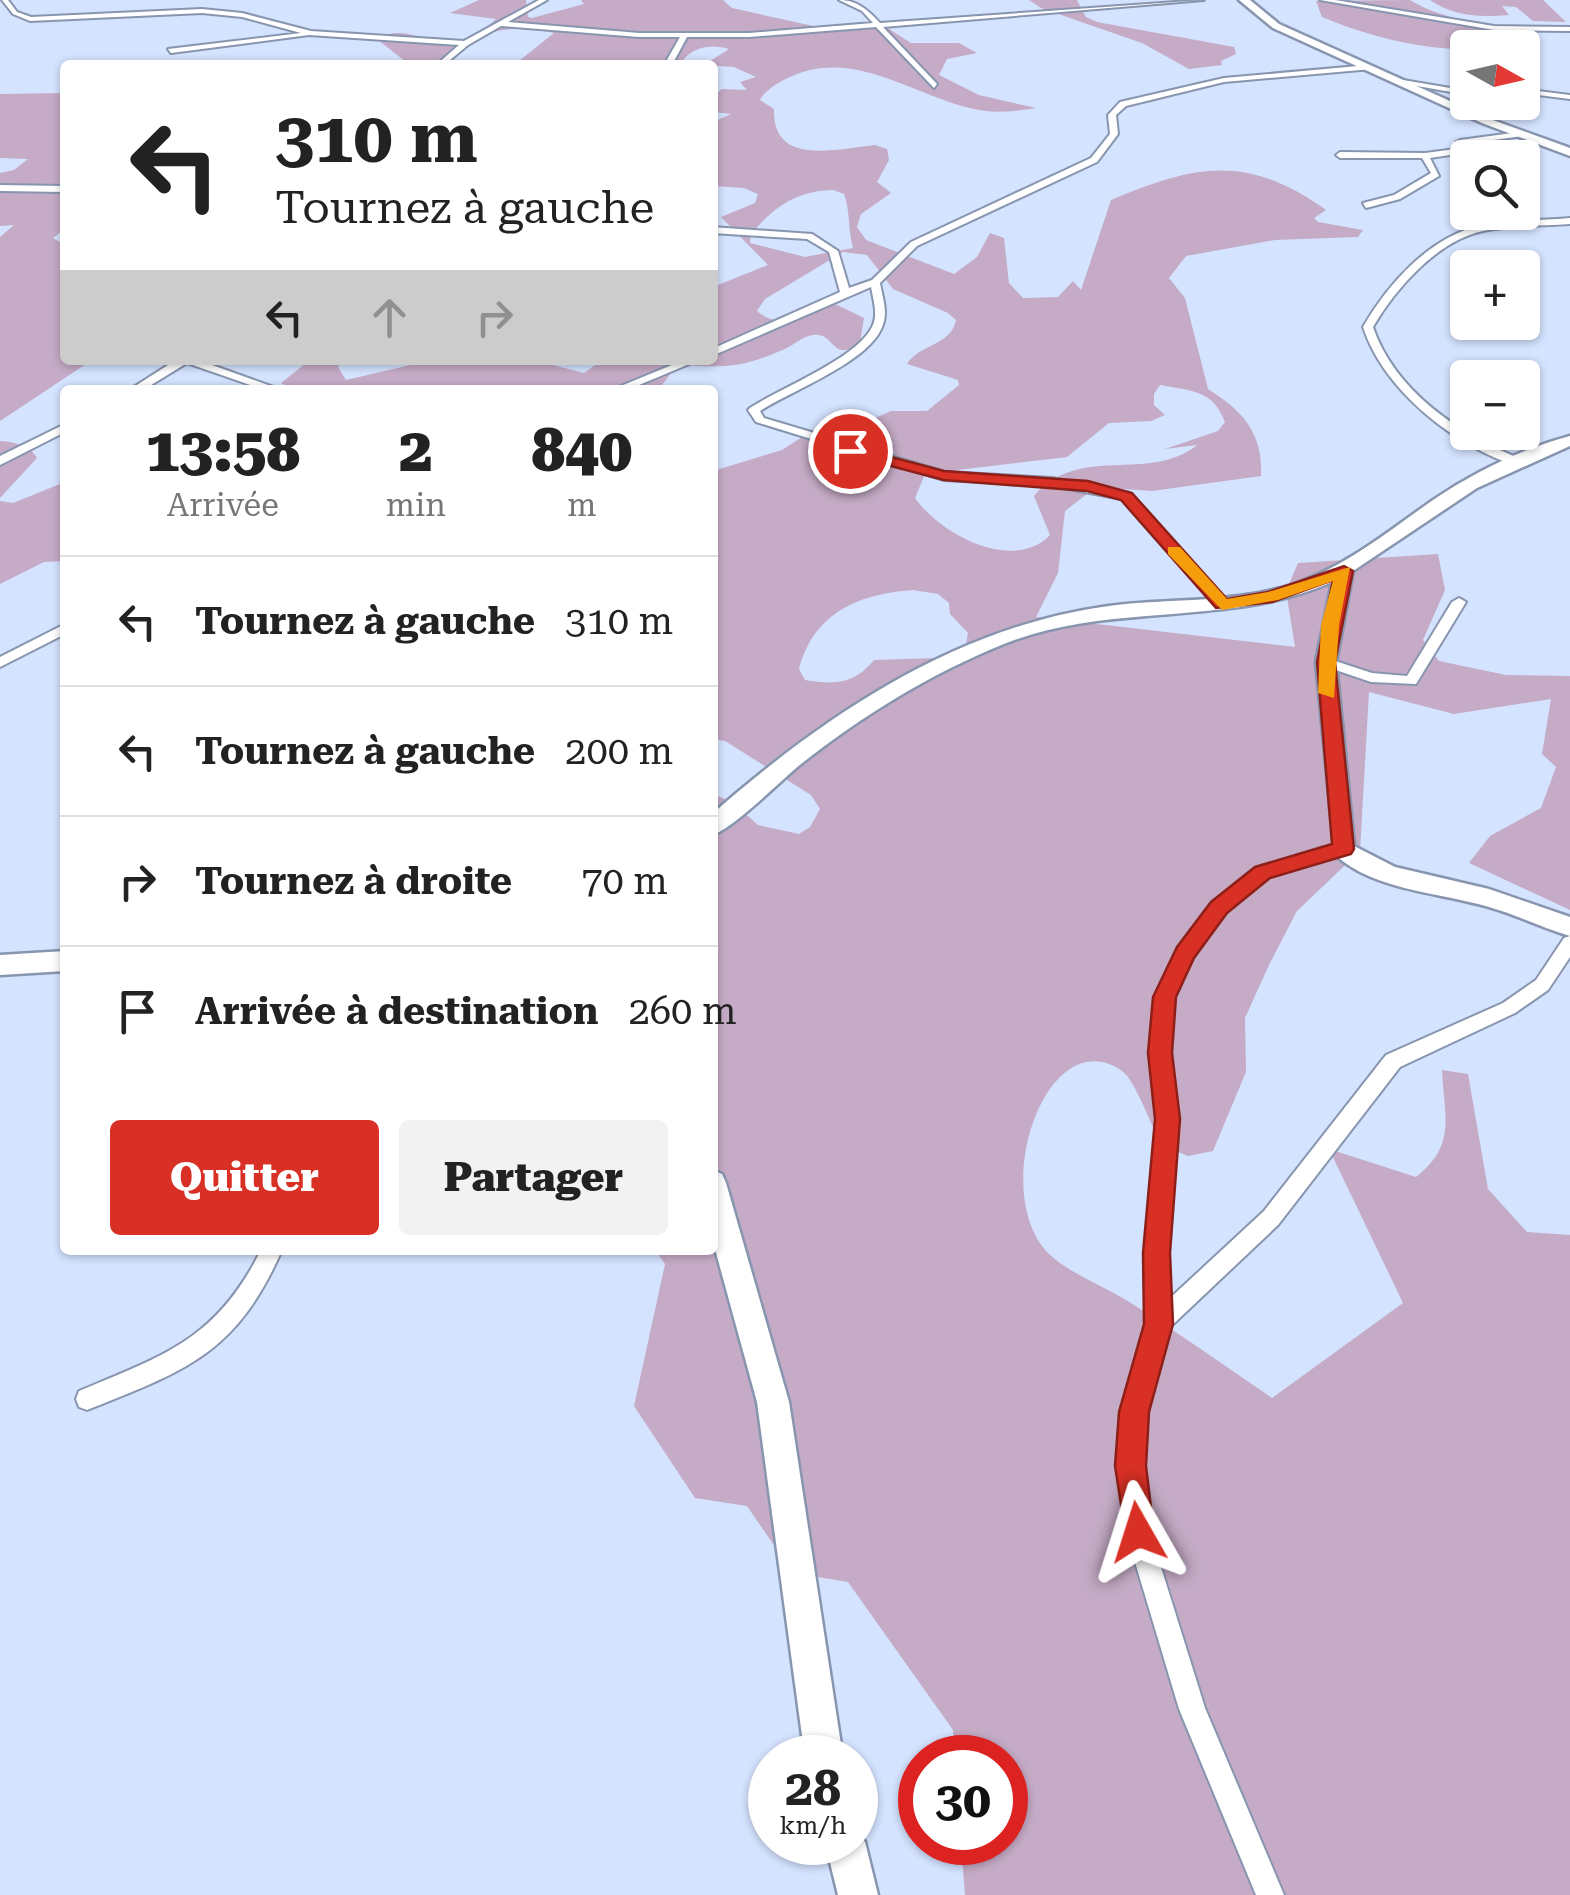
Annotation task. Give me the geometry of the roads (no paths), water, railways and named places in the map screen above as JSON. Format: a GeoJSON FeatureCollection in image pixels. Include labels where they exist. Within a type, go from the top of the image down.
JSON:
{"type":"FeatureCollection","features":[{"type":"Feature","properties":{"kind":"street"},"geometry":{"type":"LineString","coordinates":[[5,0],[15,13],[30,19],[213,11],[311,33],[465,43]]}},
{"type":"Feature","properties":{"kind":"street"},"geometry":{"type":"LineString","coordinates":[[517,0],[542,1]]}},
{"type":"Feature","properties":{"kind":"street"},"geometry":{"type":"LineString","coordinates":[[842,0],[861,8],[934,86]]}},
{"type":"Feature","properties":{"kind":"street"},"geometry":{"type":"LineString","coordinates":[[502,24],[684,36],[1201,0]]}},
{"type":"Feature","properties":{"kind":"street"},"geometry":{"type":"LineString","coordinates":[[1244,0],[1276,26],[1461,109],[1570,152]]}},
{"type":"Feature","properties":{"kind":"street"},"geometry":{"type":"LineString","coordinates":[[1323,0],[1458,24],[1570,29]]}},
{"type":"Feature","properties":{"kind":"street"},"geometry":{"type":"LineString","coordinates":[[446,60],[465,43],[542,1]]}},
{"type":"Feature","properties":{"kind":"street"},"geometry":{"type":"LineString","coordinates":[[170,51],[311,33]]}},
{"type":"Feature","properties":{"kind":"street"},"geometry":{"type":"LineString","coordinates":[[671,60],[684,36]]}},
{"type":"Feature","properties":{"kind":"street"},"geometry":{"type":"LineString","coordinates":[[718,350],[875,282],[914,244],[1094,160],[1111,141],[1112,115],[1124,104],[1224,80],[1369,66]]}},
{"type":"Feature","properties":{"kind":"street"},"geometry":{"type":"LineString","coordinates":[[1406,82],[1450,90]]}},
{"type":"Feature","properties":{"kind":"street"},"geometry":{"type":"LineString","coordinates":[[1540,93],[1570,97]]}},
{"type":"Feature","properties":{"kind":"street"},"geometry":{"type":"LineString","coordinates":[[1340,155],[1426,156],[1460,150],[1460,142],[1520,134]]}},
{"type":"Feature","properties":{"kind":"street"},"geometry":{"type":"LineString","coordinates":[[1366,205],[1426,183],[1436,174],[1426,156]]}},
{"type":"Feature","properties":{"kind":"street"},"geometry":{"type":"LineString","coordinates":[[0,188],[60,189]]}},
{"type":"Feature","properties":{"kind":"street"},"geometry":{"type":"LineString","coordinates":[[1517,462],[1472,442],[1444,424],[1386,360],[1368,327],[1387,295],[1447,240],[1481,228],[1570,222]]}},
{"type":"Feature","properties":{"kind":"street"},"geometry":{"type":"LineString","coordinates":[[718,230],[775,232],[826,243],[833,251],[842,290],[849,292]]}},
{"type":"Feature","properties":{"kind":"street"},"geometry":{"type":"LineString","coordinates":[[875,282],[881,314],[876,330],[853,351],[763,403],[753,414],[796,434],[944,476],[1088,486],[1126,496],[1222,604]]}},
{"type":"Feature","properties":{"kind":"street"},"geometry":{"type":"LineString","coordinates":[[144,385],[178,365]]}},
{"type":"Feature","properties":{"kind":"street"},"geometry":{"type":"LineString","coordinates":[[201,365],[261,385]]}},
{"type":"Feature","properties":{"kind":"street"},"geometry":{"type":"LineString","coordinates":[[630,385],[681,365]]}},
{"type":"Feature","properties":{"kind":"street"},"geometry":{"type":"LineString","coordinates":[[0,461],[60,430]]}},
{"type":"Feature","properties":{"kind":"street"},"geometry":{"type":"LineString","coordinates":[[718,822],[826,736],[930,673],[1008,634],[1107,611],[1222,604],[1272,596],[1344,571],[1440,504],[1517,462],[1570,442]]}},
{"type":"Feature","properties":{"kind":"street"},"geometry":{"type":"LineString","coordinates":[[1344,571],[1326,662],[1344,849],[1351,858],[1373,868],[1508,904],[1570,926]]}},
{"type":"Feature","properties":{"kind":"street"},"geometry":{"type":"LineString","coordinates":[[1326,662],[1371,677],[1412,681],[1459,602]]}},
{"type":"Feature","properties":{"kind":"street"},"geometry":{"type":"LineString","coordinates":[[0,663],[60,631]]}},
{"type":"Feature","properties":{"kind":"street"},"geometry":{"type":"LineString","coordinates":[[1270,1895],[1192,1708],[1138,1532],[1130,1466],[1134,1412],[1158,1324],[1156,1253],[1168,1119],[1160,1053],[1164,997],[1185,953],[1219,908],[1262,872],[1344,849]]}},
{"type":"Feature","properties":{"kind":"street"},"geometry":{"type":"LineString","coordinates":[[1158,1324],[1271,1218],[1393,1061],[1508,1008],[1542,986],[1570,943]]}},
{"type":"Feature","properties":{"kind":"street"},"geometry":{"type":"LineString","coordinates":[[0,965],[60,961]]}},
{"type":"Feature","properties":{"kind":"street"},"geometry":{"type":"LineString","coordinates":[[718,1204],[773,1402],[821,1735]]}},
{"type":"Feature","properties":{"kind":"street"},"geometry":{"type":"LineString","coordinates":[[87,1399],[184,1361],[228,1324],[258,1282],[270,1255]]}},
{"type":"Feature","properties":{"kind":"street"},"geometry":{"type":"LineString","coordinates":[[851,1865],[858,1895]]}}]}
